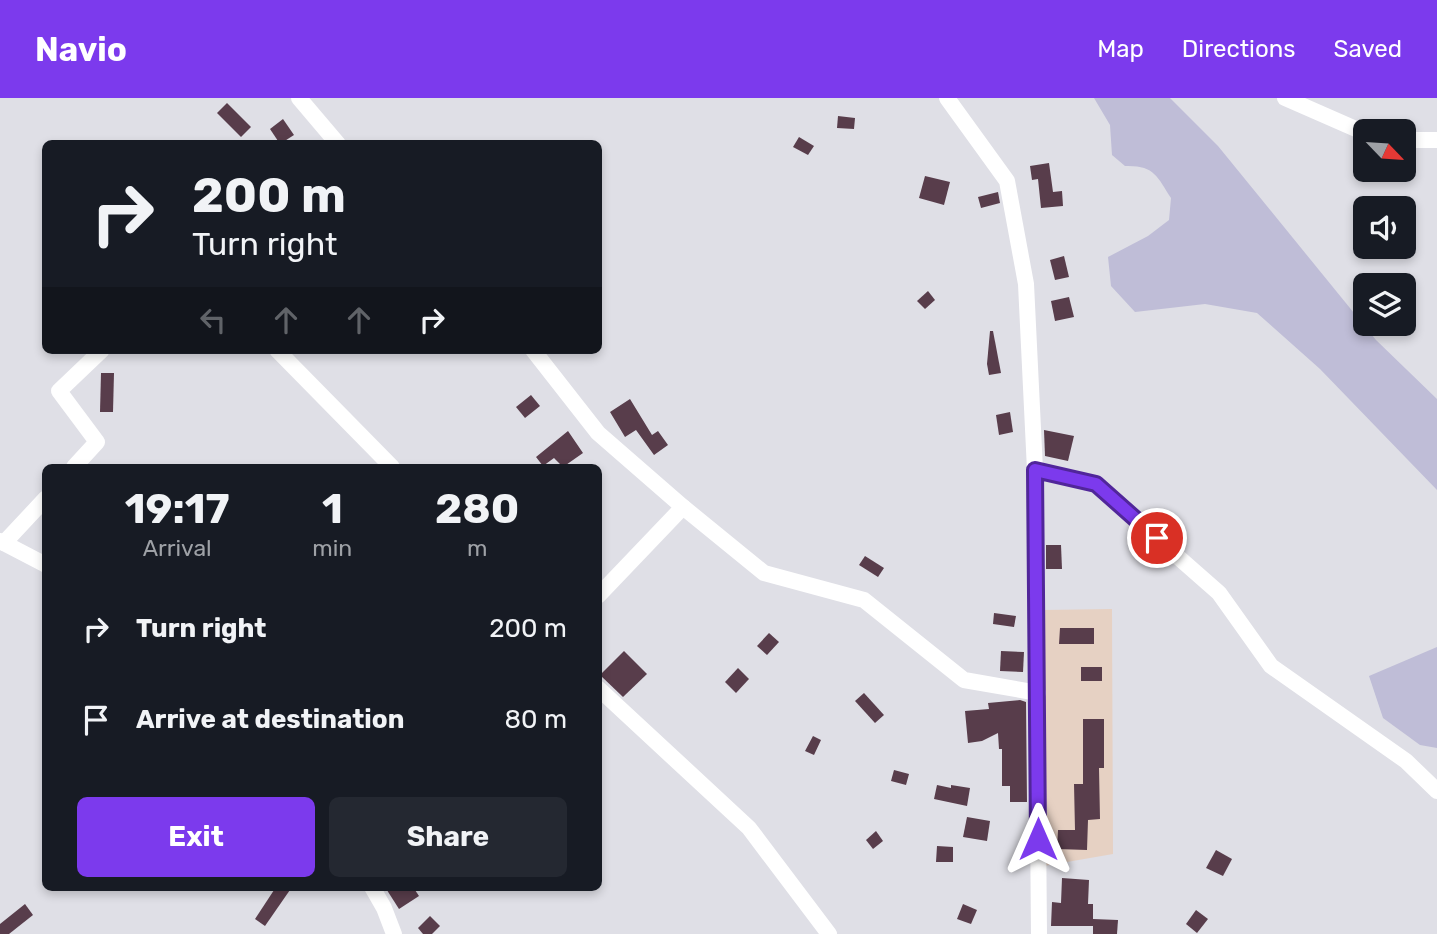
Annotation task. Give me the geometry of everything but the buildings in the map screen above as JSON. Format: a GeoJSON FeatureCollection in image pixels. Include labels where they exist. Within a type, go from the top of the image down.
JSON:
{"type":"FeatureCollection","features":[{"type":"Feature","properties":{"kind":"street"},"geometry":{"type":"LineString","coordinates":[[299,98],[335,140]]}},
{"type":"Feature","properties":{"kind":"street"},"geometry":{"type":"LineString","coordinates":[[947,98],[1007,181],[1026,284],[1035,470],[1040,934]]}},
{"type":"Feature","properties":{"kind":"street"},"geometry":{"type":"LineString","coordinates":[[1285,98],[1353,128]]}},
{"type":"Feature","properties":{"kind":"street"},"geometry":{"type":"LineString","coordinates":[[1416,140],[1437,140]]}},
{"type":"Feature","properties":{"kind":"street"},"geometry":{"type":"LineString","coordinates":[[77,464],[97,442],[59,391],[98,354]]}},
{"type":"Feature","properties":{"kind":"street"},"geometry":{"type":"LineString","coordinates":[[281,354],[389,464]]}},
{"type":"Feature","properties":{"kind":"street"},"geometry":{"type":"LineString","coordinates":[[536,354],[598,433],[764,573],[864,600],[964,680],[1038,693]]}},
{"type":"Feature","properties":{"kind":"street"},"geometry":{"type":"LineString","coordinates":[[1035,470],[1096,484],[1219,593],[1271,666],[1406,761],[1437,791]]}},
{"type":"Feature","properties":{"kind":"street"},"geometry":{"type":"LineString","coordinates":[[42,502],[2,542],[42,563]]}},
{"type":"Feature","properties":{"kind":"street"},"geometry":{"type":"LineString","coordinates":[[602,592],[683,507]]}},
{"type":"Feature","properties":{"kind":"street"},"geometry":{"type":"LineString","coordinates":[[602,692],[749,828],[829,934]]}},
{"type":"Feature","properties":{"kind":"street"},"geometry":{"type":"LineString","coordinates":[[374,891],[394,934]]}},
{"type":"Feature","properties":{"kind":"shaded area"},"geometry":{"type":"Polygon","coordinates":[[[1094,98],[1170,98],[1218,146],[1353,312],[1353,336],[1373,336],[1437,399],[1437,490],[1320,369],[1257,313],[1205,304],[1135,312],[1111,286],[1108,257],[1148,236],[1169,220],[1171,198],[1154,173],[1142,167],[1125,166],[1112,155],[1110,125],[1094,98]]]}},
{"type":"Feature","properties":{"kind":"shaded area"},"geometry":{"type":"Polygon","coordinates":[[[1112,609],[1113,854],[1044,866],[1043,610],[1112,609]]]}},
{"type":"Feature","properties":{"kind":"shaded area"},"geometry":{"type":"Polygon","coordinates":[[[1437,647],[1437,748],[1420,745],[1383,718],[1369,676],[1437,647]]]}},
{"type":"Feature","properties":{"kind":"route"},"geometry":{"type":"LineString","coordinates":[[1038,839],[1035,470],[1096,484],[1157,538]]}}]}
